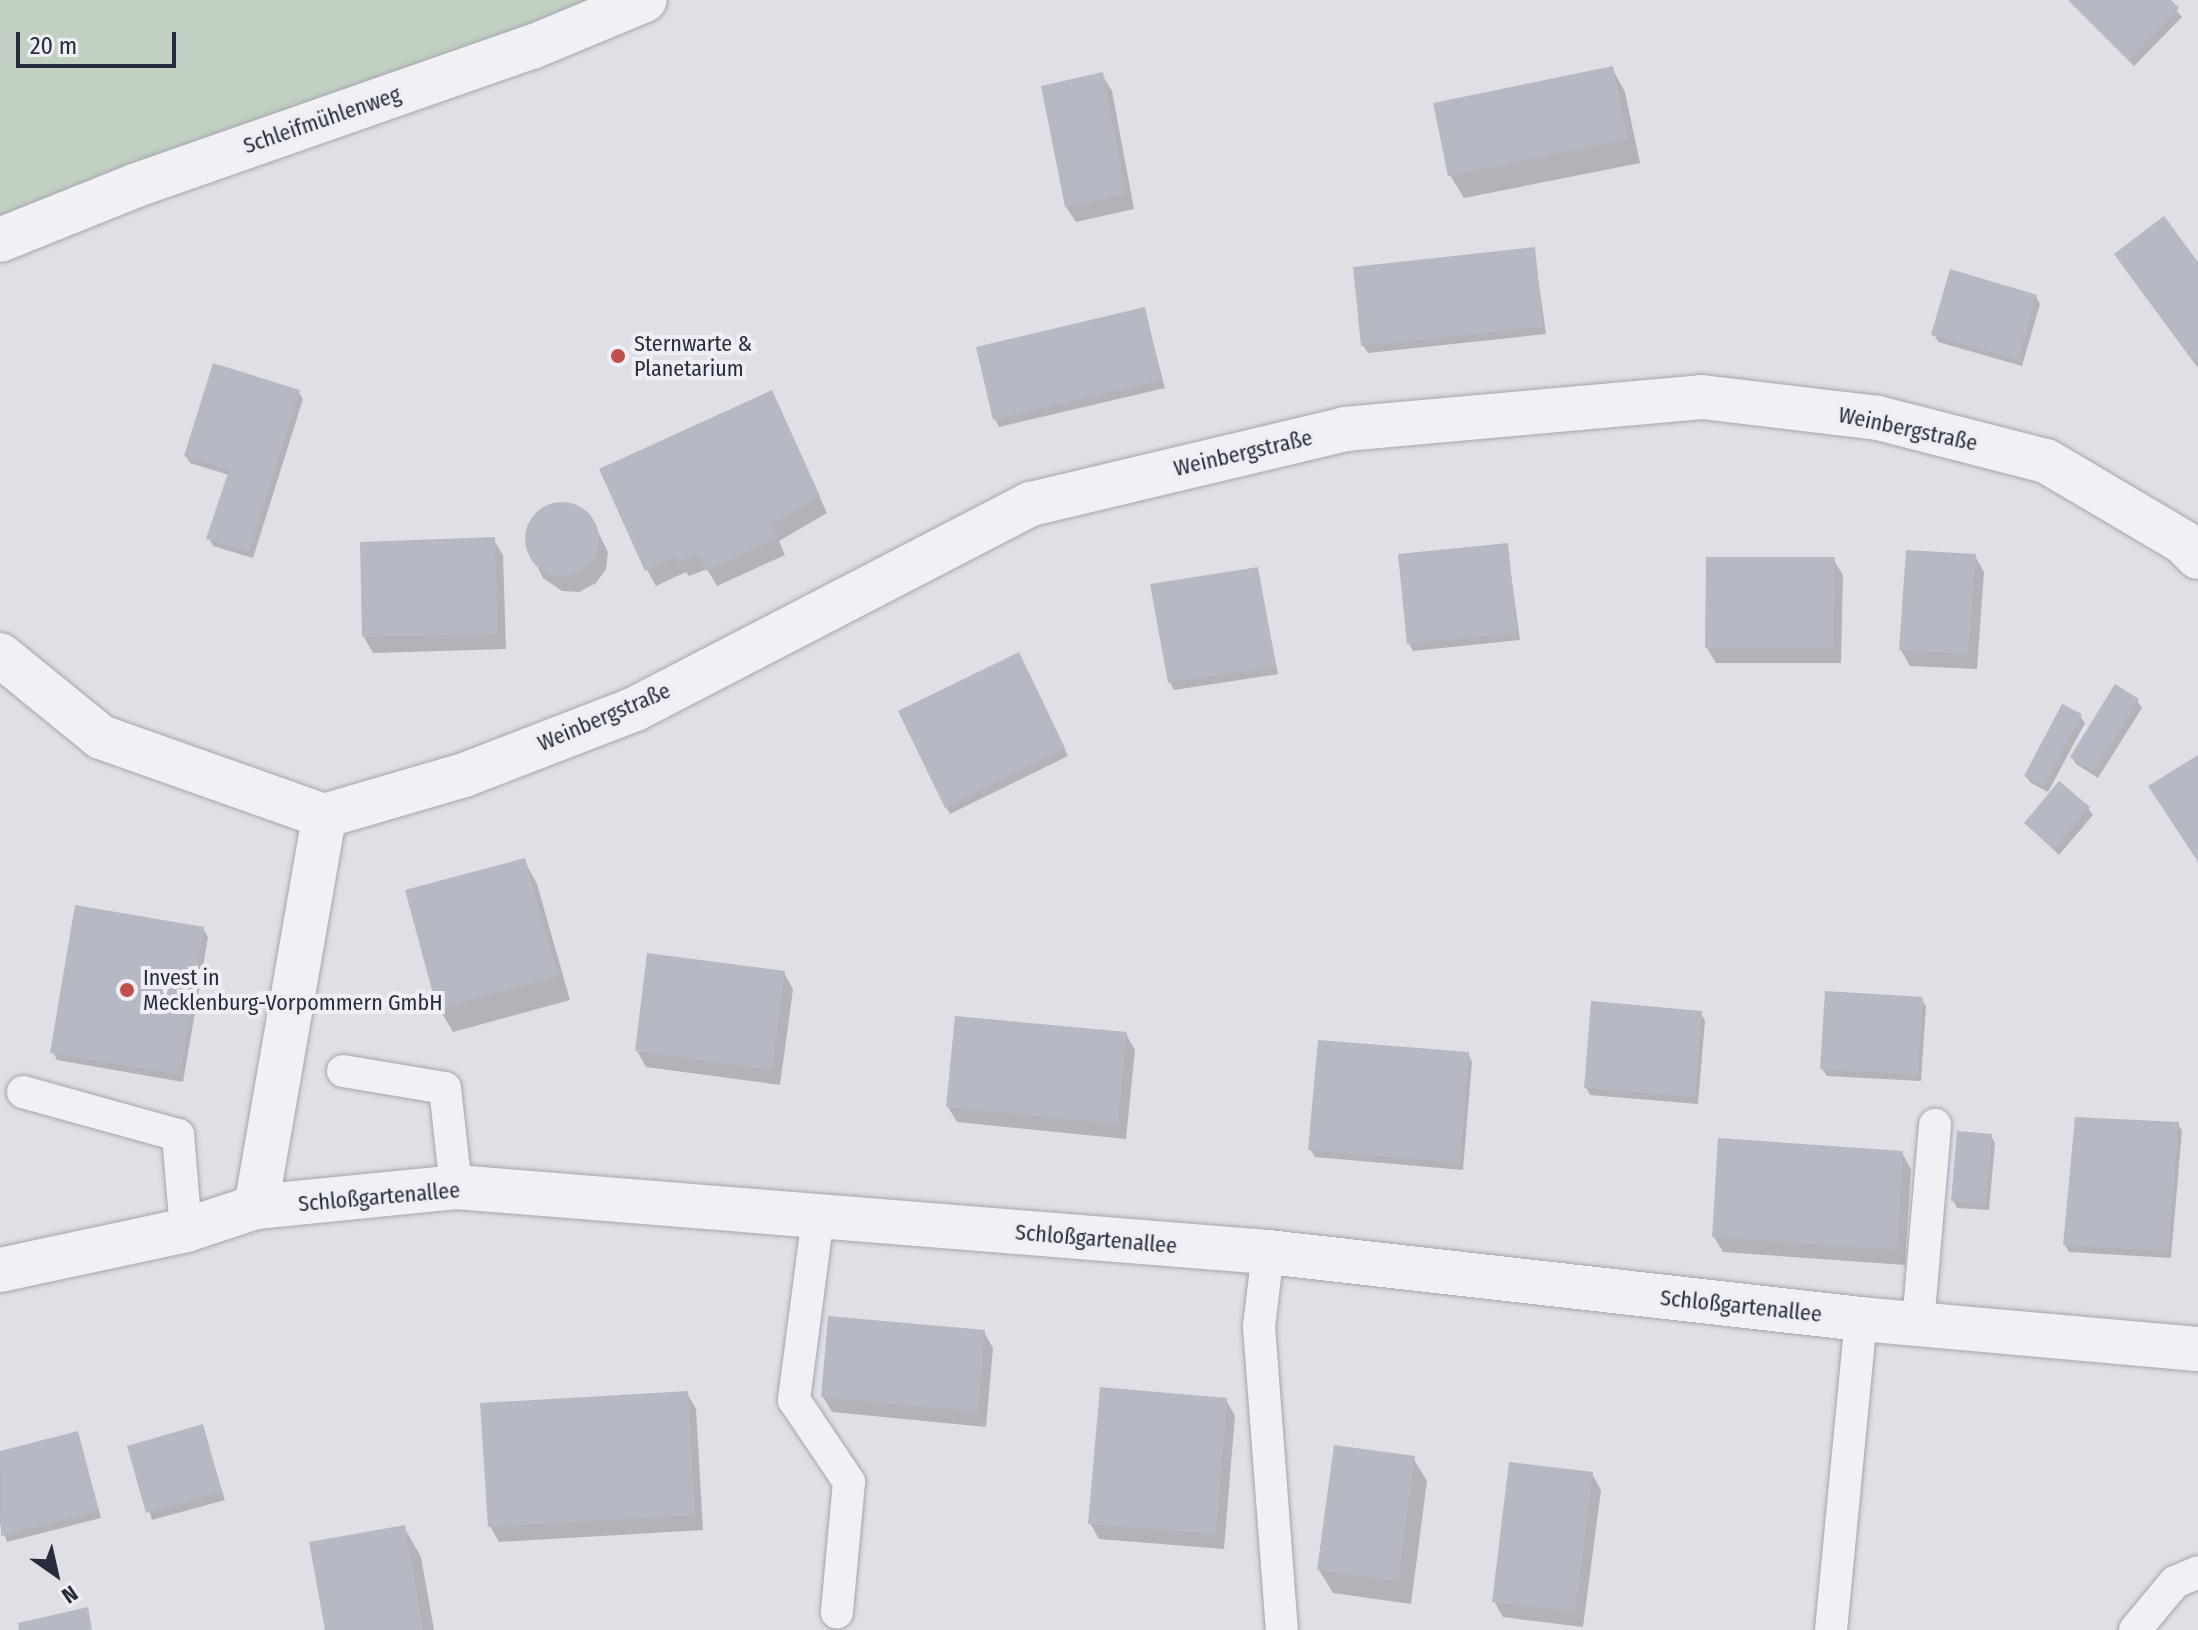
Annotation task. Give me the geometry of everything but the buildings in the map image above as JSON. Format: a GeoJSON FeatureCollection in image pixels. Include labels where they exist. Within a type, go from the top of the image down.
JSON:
{"type":"FeatureCollection","features":[{"type":"Feature","properties":{"kind":"street","name":"Schleifmühlenweg"},"geometry":{"type":"LineString","coordinates":[[0,240],[134,186],[532,47],[645,0]]}},
{"type":"Feature","properties":{"kind":"street","name":"Weinbergstraße"},"geometry":{"type":"LineString","coordinates":[[324,816],[464,775],[635,709],[1031,504],[1345,429],[1702,397],[1878,418],[2046,461],[2183,542],[2198,557]]}},
{"type":"Feature","properties":{"kind":"street"},"geometry":{"type":"LineString","coordinates":[[0,655],[101,737],[324,816],[256,1207]]}},
{"type":"Feature","properties":{"kind":"street","name":"Schloßgartenallee"},"geometry":{"type":"LineString","coordinates":[[0,1270],[186,1230],[256,1207],[456,1187],[1268,1252],[1861,1319],[2198,1349]]}},
{"type":"Feature","properties":{"kind":"lane"},"geometry":{"type":"LineString","coordinates":[[343,1071],[445,1088],[456,1187]]}},
{"type":"Feature","properties":{"kind":"lane"},"geometry":{"type":"LineString","coordinates":[[23,1092],[178,1135],[186,1230]]}},
{"type":"Feature","properties":{"kind":"lane"},"geometry":{"type":"LineString","coordinates":[[1918,1324],[1935,1125]]}},
{"type":"Feature","properties":{"kind":"lane"},"geometry":{"type":"LineString","coordinates":[[818,1217],[794,1400],[849,1482],[837,1612]]}},
{"type":"Feature","properties":{"kind":"lane"},"geometry":{"type":"LineString","coordinates":[[1268,1252],[1259,1326],[1282,1630]]}},
{"type":"Feature","properties":{"kind":"lane"},"geometry":{"type":"LineString","coordinates":[[1831,1630],[1861,1319]]}},
{"type":"Feature","properties":{"kind":"lane"},"geometry":{"type":"LineString","coordinates":[[2135,1630],[2175,1582],[2198,1572]]}},
{"type":"Feature","properties":{"kind":"green space"},"geometry":{"type":"Polygon","coordinates":[[[0,0],[645,0],[0,240],[0,0]]]}},
{"type":"Feature","properties":{"kind":"place","name":"Sternwarte & Planetarium"},"geometry":{"type":"Point","coordinates":[618,356]}},
{"type":"Feature","properties":{"kind":"place","name":"Invest in Mecklenburg-Vorpommern GmbH"},"geometry":{"type":"Point","coordinates":[127,990]}}]}
